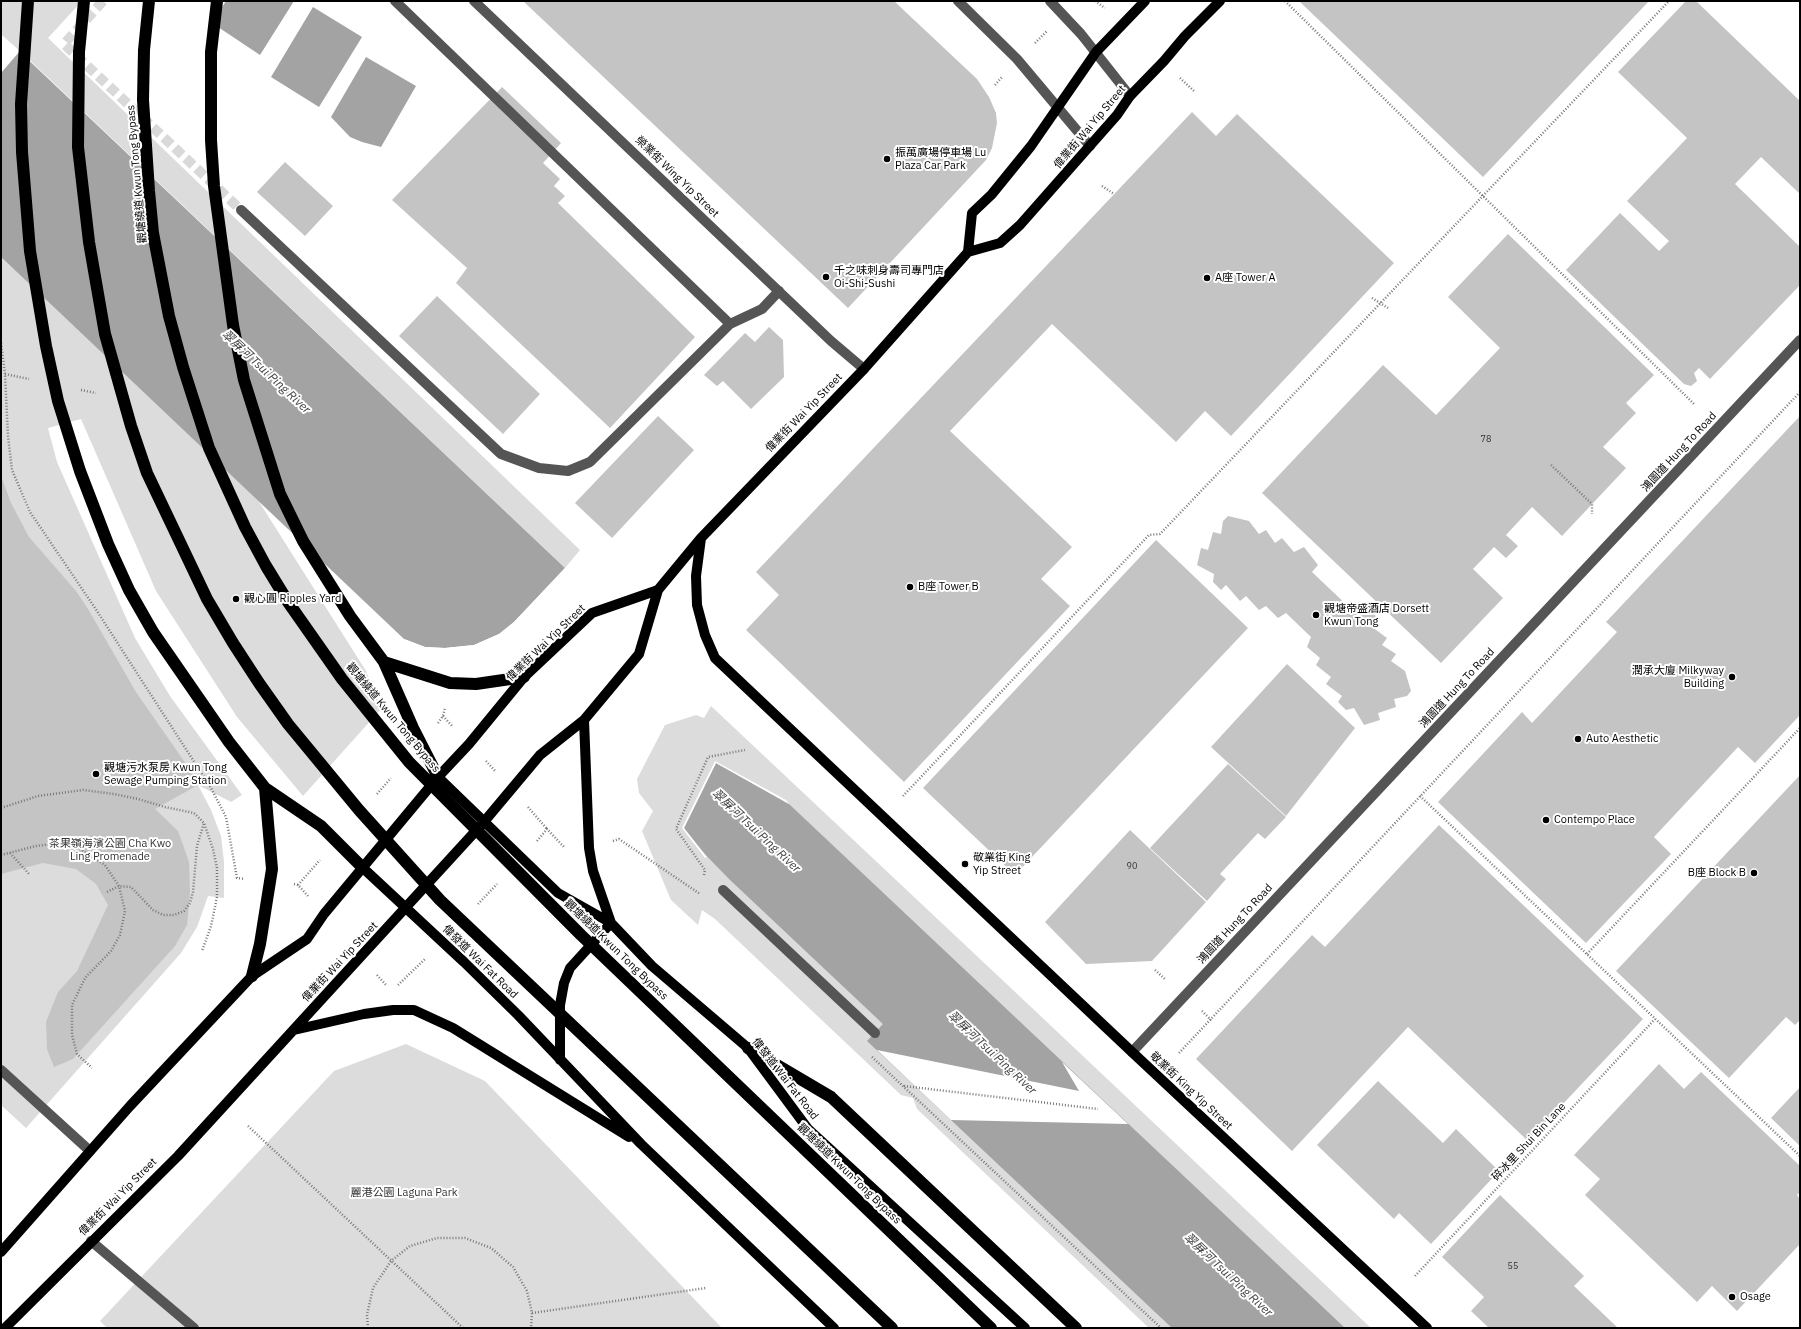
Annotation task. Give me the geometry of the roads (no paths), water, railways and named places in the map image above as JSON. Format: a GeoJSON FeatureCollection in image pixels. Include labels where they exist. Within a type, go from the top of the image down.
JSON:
{"type":"FeatureCollection","features":[{"type":"Feature","properties":{"kind":"highway"},"geometry":{"type":"LineString","coordinates":[[28,1],[21,104],[30,251],[46,346],[62,415],[82,478],[129,590],[154,632],[229,742],[265,788],[321,826],[363,868]]}},
{"type":"Feature","properties":{"kind":"highway"},"geometry":{"type":"LineString","coordinates":[[84,1],[79,52],[78,147],[89,242],[105,334],[131,426],[147,473],[207,600],[259,683],[288,724],[359,810],[440,900],[892,1328]]}},
{"type":"Feature","properties":{"kind":"highway","name":"觀塘繞道 Kwun Tong Bypass"},"geometry":{"type":"LineString","coordinates":[[149,1],[144,50],[144,100],[149,191],[153,233],[168,309],[183,367],[209,448],[266,566],[285,596],[342,679],[410,762],[581,935],[991,1328]]}},
{"type":"Feature","properties":{"kind":"highway"},"geometry":{"type":"LineString","coordinates":[[217,1],[211,52],[211,140],[214,186],[233,325],[244,380],[280,494],[303,540],[350,616],[384,662],[413,728],[438,777]]}},
{"type":"Feature","properties":{"kind":"highway"},"geometry":{"type":"LineString","coordinates":[[384,662],[450,683],[476,684],[524,677]]}},
{"type":"Feature","properties":{"kind":"highway"},"geometry":{"type":"LineString","coordinates":[[252,976],[260,944],[272,869],[265,788]]}},
{"type":"Feature","properties":{"kind":"highway"},"geometry":{"type":"LineString","coordinates":[[748,1048],[831,1097],[1076,1328]]}},
{"type":"Feature","properties":{"kind":"main road"},"geometry":{"type":"LineString","coordinates":[[968,252],[972,213],[1007,177],[1059,108],[1096,52],[1145,1]]}},
{"type":"Feature","properties":{"kind":"main road","name":"偉業街 Wai Yip Street"},"geometry":{"type":"LineString","coordinates":[[5,1328],[178,1156],[405,909],[483,822],[540,755],[584,720],[639,654],[658,590],[701,538],[864,369],[968,252],[1000,243],[1024,220],[1117,115],[1130,96],[1164,61],[1184,36],[1220,1]]}},
{"type":"Feature","properties":{"kind":"main road","name":"敬業街 King Yip Street"},"geometry":{"type":"LineString","coordinates":[[701,538],[696,576],[697,605],[705,635],[715,658],[1427,1328]]}},
{"type":"Feature","properties":{"kind":"main road","name":"偉業街 Wai Yip Street"},"geometry":{"type":"LineString","coordinates":[[1,1252],[90,1151],[252,976],[306,939],[438,777],[469,744],[524,677],[592,613],[658,590]]}},
{"type":"Feature","properties":{"kind":"main road"},"geometry":{"type":"LineString","coordinates":[[560,1060],[560,1005],[564,984],[570,968],[610,923],[592,872],[589,848],[584,720]]}},
{"type":"Feature","properties":{"kind":"main road","name":"偉發道 Wai Fat Road"},"geometry":{"type":"LineString","coordinates":[[438,777],[558,893],[610,923],[652,966],[748,1048],[808,1129],[1025,1328]]}},
{"type":"Feature","properties":{"kind":"main road","name":"偉發道 Wai Fat Road"},"geometry":{"type":"LineString","coordinates":[[363,868],[405,909],[464,962],[640,1144],[834,1328]]}},
{"type":"Feature","properties":{"kind":"main road"},"geometry":{"type":"LineString","coordinates":[[294,1030],[371,1013],[393,1010],[414,1010],[453,1028],[640,1144]]}},
{"type":"Feature","properties":{"kind":"street"},"geometry":{"type":"LineString","coordinates":[[395,1],[730,324]]}},
{"type":"Feature","properties":{"kind":"street","name":"榮業街 Wing Yip Street"},"geometry":{"type":"LineString","coordinates":[[474,1],[779,291],[864,369]]}},
{"type":"Feature","properties":{"kind":"street"},"geometry":{"type":"LineString","coordinates":[[958,1],[1017,59],[1090,146]]}},
{"type":"Feature","properties":{"kind":"street"},"geometry":{"type":"LineString","coordinates":[[1050,1],[1096,52],[1130,96]]}},
{"type":"Feature","properties":{"kind":"street"},"geometry":{"type":"LineString","coordinates":[[241,210],[501,454],[539,468],[568,471],[590,462],[730,324],[762,309],[779,291]]}},
{"type":"Feature","properties":{"kind":"street","name":"鴻圖道 Hung To Road"},"geometry":{"type":"LineString","coordinates":[[1132,1052],[1800,340]]}},
{"type":"Feature","properties":{"kind":"street"},"geometry":{"type":"LineString","coordinates":[[723,890],[875,1032]]}},
{"type":"Feature","properties":{"kind":"street"},"geometry":{"type":"LineString","coordinates":[[1,1070],[90,1151]]}},
{"type":"Feature","properties":{"kind":"street"},"geometry":{"type":"LineString","coordinates":[[91,1241],[194,1328]]}},
{"type":"Feature","properties":{"kind":"water"},"geometry":{"type":"Polygon","coordinates":[[[226,1],[294,1],[260,55],[212,23],[226,1]]]}},
{"type":"Feature","properties":{"kind":"water"},"geometry":{"type":"Polygon","coordinates":[[[313,7],[362,37],[319,107],[271,77],[313,7]]]}},
{"type":"Feature","properties":{"kind":"water","name":"翠屏河 Tsui Ping River"},"geometry":{"type":"Polygon","coordinates":[[[1,34],[565,568],[514,622],[499,634],[474,645],[445,648],[425,647],[404,639],[1,257],[1,34]]]}},
{"type":"Feature","properties":{"kind":"water"},"geometry":{"type":"Polygon","coordinates":[[[366,57],[416,86],[381,147],[350,137],[331,117],[366,57]]]}},
{"type":"Feature","properties":{"kind":"water","name":"翠屏河 Tsui Ping River"},"geometry":{"type":"Polygon","coordinates":[[[716,763],[789,804],[1345,1328],[1172,1328],[867,1041],[883,1024],[729,879],[695,844],[684,828],[716,763]]]}},
{"type":"Feature","properties":{"kind":"tunnel"},"geometry":{"type":"LineString","coordinates":[[103,1],[64,44],[241,210]]}},
{"type":"Feature","properties":{"kind":"place","name":"振萬廣場停車場 Lu Plaza Car Park"},"geometry":{"type":"Point","coordinates":[887,159]}},
{"type":"Feature","properties":{"kind":"place","name":"千之味刺身壽司專門店 Oi-Shi-Sushi"},"geometry":{"type":"Point","coordinates":[826,277]}},
{"type":"Feature","properties":{"kind":"place","name":"A座 Tower A"},"geometry":{"type":"Point","coordinates":[1207,278]}},
{"type":"Feature","properties":{"kind":"place","name":"B座 Tower B"},"geometry":{"type":"Point","coordinates":[910,587]}},
{"type":"Feature","properties":{"kind":"place","name":"觀心圓 Ripples Yard"},"geometry":{"type":"Point","coordinates":[236,599]}},
{"type":"Feature","properties":{"kind":"place","name":"觀塘帝盛酒店 Dorsett Kwun Tong"},"geometry":{"type":"Point","coordinates":[1316,615]}},
{"type":"Feature","properties":{"kind":"place","name":"潤承大廈 Milkyway Building"},"geometry":{"type":"Point","coordinates":[1732,677]}},
{"type":"Feature","properties":{"kind":"place","name":"Auto Aesthetic"},"geometry":{"type":"Point","coordinates":[1578,739]}},
{"type":"Feature","properties":{"kind":"place","name":"觀塘污水泵房 Kwun Tong Sewage Pumping Station"},"geometry":{"type":"Point","coordinates":[96,774]}},
{"type":"Feature","properties":{"kind":"place","name":"Contempo Place"},"geometry":{"type":"Point","coordinates":[1546,820]}},
{"type":"Feature","properties":{"kind":"place","name":"敬業街 King Yip Street"},"geometry":{"type":"Point","coordinates":[965,864]}},
{"type":"Feature","properties":{"kind":"place","name":"B座 Block B"},"geometry":{"type":"Point","coordinates":[1754,873]}},
{"type":"Feature","properties":{"kind":"place","name":"Osage"},"geometry":{"type":"Point","coordinates":[1732,1297]}},
{"type":"Feature","properties":{"kind":"park label","name":"茶果嶺海濱公園 Cha Kwo Ling Promenade"},"geometry":{"type":"Point","coordinates":[110,850]}},
{"type":"Feature","properties":{"kind":"park label","name":"麗港公園 Laguna Park"},"geometry":{"type":"Point","coordinates":[404,1193]}}]}
